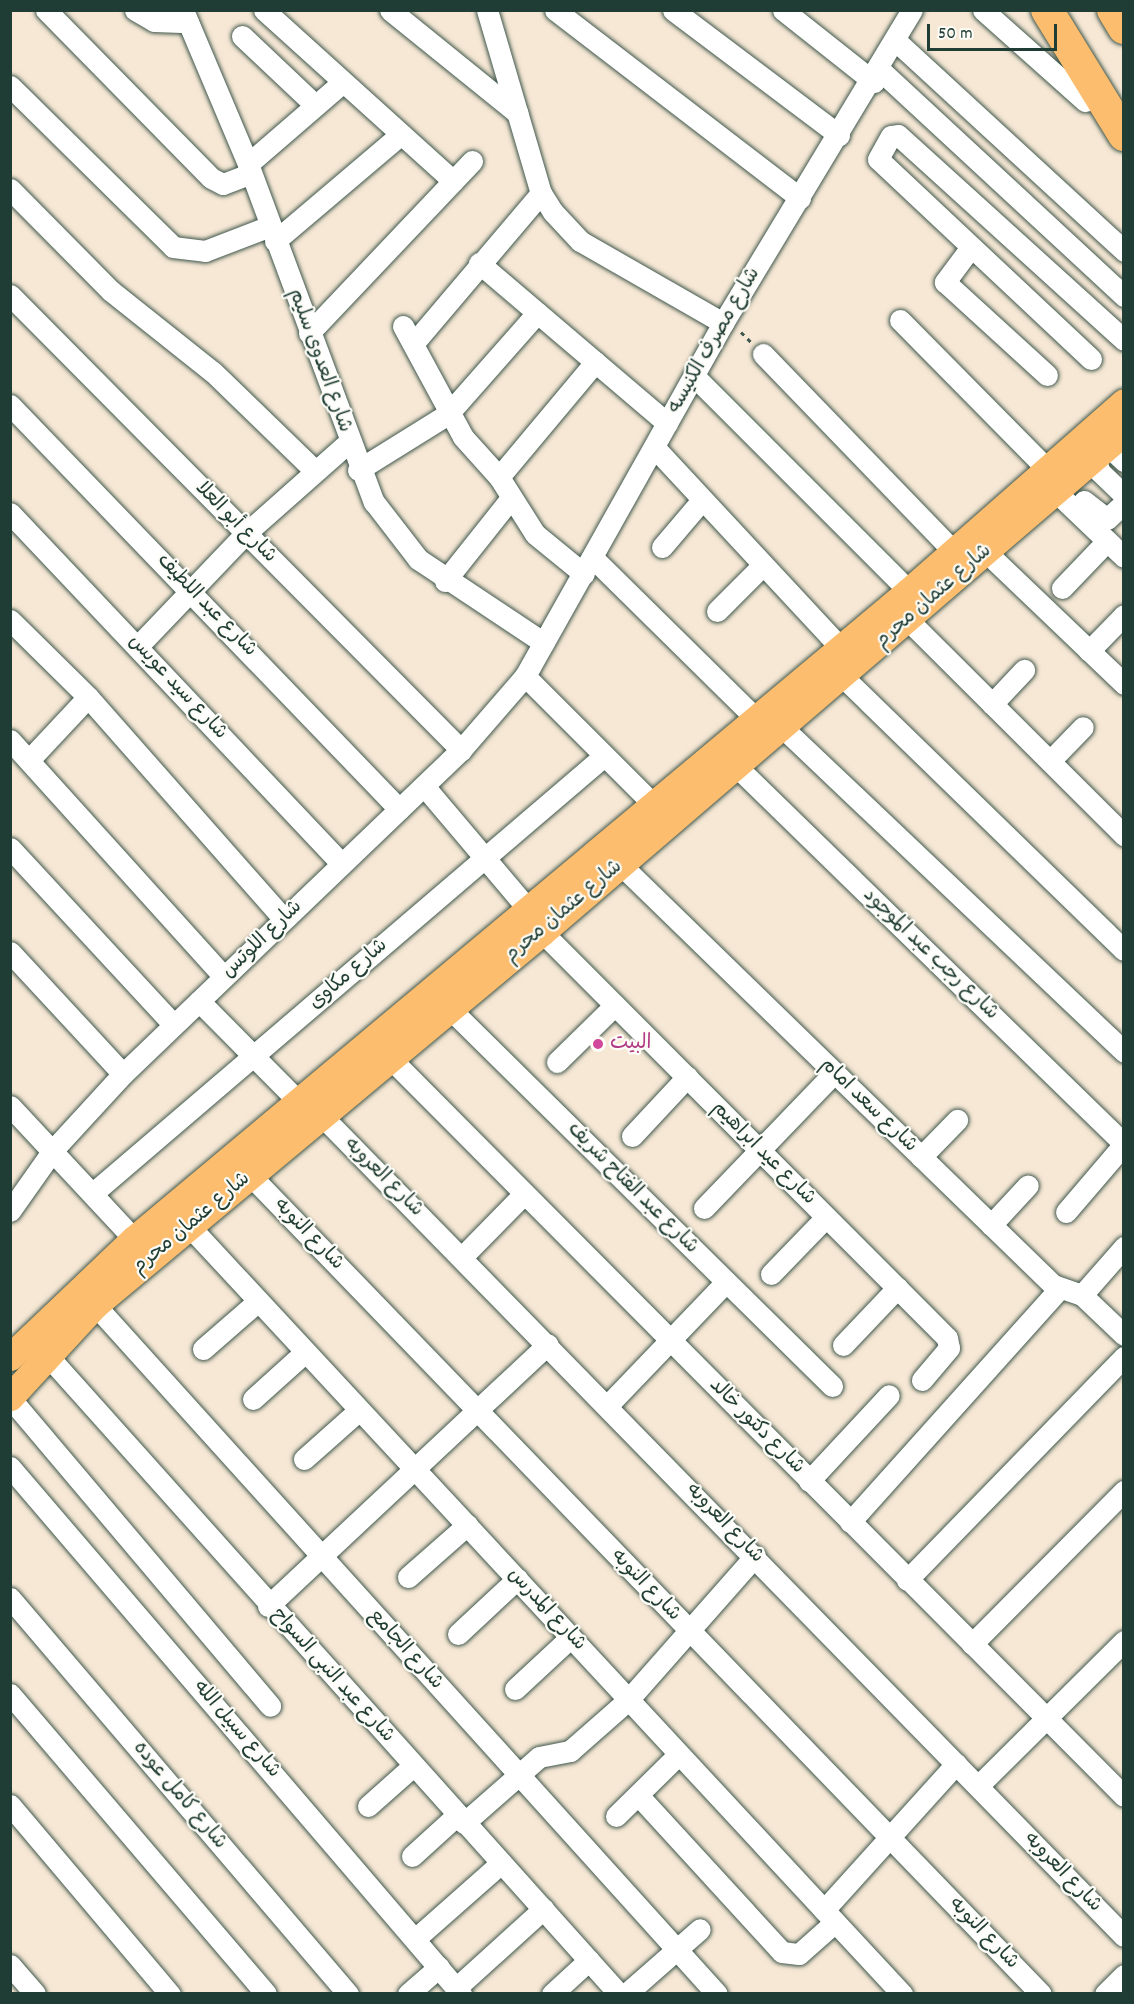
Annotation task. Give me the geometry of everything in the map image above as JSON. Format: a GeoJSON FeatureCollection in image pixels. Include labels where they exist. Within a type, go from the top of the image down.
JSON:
{"type":"FeatureCollection","features":[{"type":"Feature","properties":{"kind":"highway"},"geometry":{"type":"LineString","coordinates":[[1047,10],[1124,135]]}},
{"type":"Feature","properties":{"kind":"highway"},"geometry":{"type":"LineString","coordinates":[[1113,10],[1124,28]]}},
{"type":"Feature","properties":{"kind":"main road","name":"شارع عثمان محرم"},"geometry":{"type":"LineString","coordinates":[[13,1347],[134,1239],[298,1101],[440,999],[542,932],[621,865],[986,552],[1054,483],[1124,402]]}},
{"type":"Feature","properties":{"kind":"main road","name":"شارع عثمان محرم"},"geometry":{"type":"LineString","coordinates":[[10,1398],[95,1305],[322,1116],[389,1056],[440,999],[528,909],[954,552],[1054,483],[1113,448]]}},
{"type":"Feature","properties":{"kind":"street"},"geometry":{"type":"LineString","coordinates":[[46,10],[211,178],[223,184],[250,168],[315,105],[343,82]]}},
{"type":"Feature","properties":{"kind":"street"},"geometry":{"type":"LineString","coordinates":[[135,10],[153,21],[186,16]]}},
{"type":"Feature","properties":{"kind":"street"},"geometry":{"type":"LineString","coordinates":[[264,10],[453,181]]}},
{"type":"Feature","properties":{"kind":"street"},"geometry":{"type":"LineString","coordinates":[[390,10],[517,112]]}},
{"type":"Feature","properties":{"kind":"street"},"geometry":{"type":"LineString","coordinates":[[487,10],[541,193],[580,241],[725,320]]}},
{"type":"Feature","properties":{"kind":"street"},"geometry":{"type":"LineString","coordinates":[[555,10],[800,198]]}},
{"type":"Feature","properties":{"kind":"street"},"geometry":{"type":"LineString","coordinates":[[673,10],[839,135]]}},
{"type":"Feature","properties":{"kind":"street"},"geometry":{"type":"LineString","coordinates":[[783,10],[877,76],[1124,296]]}},
{"type":"Feature","properties":{"kind":"street"},"geometry":{"type":"LineString","coordinates":[[983,10],[1085,101]]}},
{"type":"Feature","properties":{"kind":"street","name":"شارع مصرف الكنيسه"},"geometry":{"type":"LineString","coordinates":[[525,676],[725,320],[877,76],[896,41],[904,14]]}},
{"type":"Feature","properties":{"kind":"street","name":"شارع العدوى سليم"},"geometry":{"type":"LineString","coordinates":[[186,16],[250,168],[358,470],[393,532],[445,581],[544,643]]}},
{"type":"Feature","properties":{"kind":"street"},"geometry":{"type":"LineString","coordinates":[[242,36],[315,105]]}},
{"type":"Feature","properties":{"kind":"street"},"geometry":{"type":"LineString","coordinates":[[896,41],[1124,251]]}},
{"type":"Feature","properties":{"kind":"street"},"geometry":{"type":"LineString","coordinates":[[10,86],[173,247],[205,251],[272,234],[401,134]]}},
{"type":"Feature","properties":{"kind":"street"},"geometry":{"type":"LineString","coordinates":[[1091,359],[878,159],[891,136],[898,135],[1124,340]]}},
{"type":"Feature","properties":{"kind":"street"},"geometry":{"type":"LineString","coordinates":[[309,333],[472,161]]}},
{"type":"Feature","properties":{"kind":"street"},"geometry":{"type":"LineString","coordinates":[[10,189],[111,291],[213,372],[314,470]]}},
{"type":"Feature","properties":{"kind":"street"},"geometry":{"type":"LineString","coordinates":[[412,344],[541,193]]}},
{"type":"Feature","properties":{"kind":"street"},"geometry":{"type":"LineString","coordinates":[[971,247],[945,282],[1047,375]]}},
{"type":"Feature","properties":{"kind":"street"},"geometry":{"type":"LineString","coordinates":[[479,263],[667,423]]}},
{"type":"Feature","properties":{"kind":"street","name":"شارع أبو العلا"},"geometry":{"type":"LineString","coordinates":[[10,295],[460,750]]}},
{"type":"Feature","properties":{"kind":"street"},"geometry":{"type":"LineString","coordinates":[[358,470],[448,414],[537,312]]}},
{"type":"Feature","properties":{"kind":"street"},"geometry":{"type":"LineString","coordinates":[[900,320],[1124,557]]}},
{"type":"Feature","properties":{"kind":"street"},"geometry":{"type":"LineString","coordinates":[[403,326],[448,414],[499,477],[535,534],[588,566],[756,719]]}},
{"type":"Feature","properties":{"kind":"street"},"geometry":{"type":"LineString","coordinates":[[762,354],[954,552]]}},
{"type":"Feature","properties":{"kind":"street"},"geometry":{"type":"LineString","coordinates":[[499,477],[595,362]]}},
{"type":"Feature","properties":{"kind":"street"},"geometry":{"type":"LineString","coordinates":[[694,376],[909,591]]}},
{"type":"Feature","properties":{"kind":"street","name":"شارع عبد اللطيف"},"geometry":{"type":"LineString","coordinates":[[10,405],[191,590],[399,809]]}},
{"type":"Feature","properties":{"kind":"street"},"geometry":{"type":"LineString","coordinates":[[138,646],[245,534],[314,470],[348,443]]}},
{"type":"Feature","properties":{"kind":"street"},"geometry":{"type":"LineString","coordinates":[[654,447],[842,648]]}},
{"type":"Feature","properties":{"kind":"street"},"geometry":{"type":"LineString","coordinates":[[1113,448],[1099,471],[1124,495]]}},
{"type":"Feature","properties":{"kind":"street"},"geometry":{"type":"LineString","coordinates":[[1054,483],[1076,493],[1104,519],[1124,503]]}},
{"type":"Feature","properties":{"kind":"street"},"geometry":{"type":"LineString","coordinates":[[445,581],[511,498]]}},
{"type":"Feature","properties":{"kind":"street"},"geometry":{"type":"LineString","coordinates":[[662,547],[702,500]]}},
{"type":"Feature","properties":{"kind":"street","name":"شارع سيد عويس"},"geometry":{"type":"LineString","coordinates":[[10,513],[342,864]]}},
{"type":"Feature","properties":{"kind":"street"},"geometry":{"type":"LineString","coordinates":[[1062,588],[1107,541]]}},
{"type":"Feature","properties":{"kind":"street"},"geometry":{"type":"LineString","coordinates":[[986,552],[1124,684]]}},
{"type":"Feature","properties":{"kind":"street"},"geometry":{"type":"LineString","coordinates":[[717,611],[763,565]]}},
{"type":"Feature","properties":{"kind":"street"},"geometry":{"type":"LineString","coordinates":[[1089,651],[1124,615]]}},
{"type":"Feature","properties":{"kind":"street"},"geometry":{"type":"LineString","coordinates":[[10,620],[88,696],[284,919]]}},
{"type":"Feature","properties":{"kind":"street"},"geometry":{"type":"LineString","coordinates":[[908,620],[1124,835]]}},
{"type":"Feature","properties":{"kind":"street"},"geometry":{"type":"LineString","coordinates":[[992,704],[1024,670]]}},
{"type":"Feature","properties":{"kind":"street"},"geometry":{"type":"LineString","coordinates":[[525,676],[653,804]]}},
{"type":"Feature","properties":{"kind":"street","name":"شارع اللوتس"},"geometry":{"type":"LineString","coordinates":[[10,1211],[53,1150],[123,1074],[424,786],[460,750],[525,676]]}},
{"type":"Feature","properties":{"kind":"street"},"geometry":{"type":"LineString","coordinates":[[843,676],[1124,950]]}},
{"type":"Feature","properties":{"kind":"street"},"geometry":{"type":"LineString","coordinates":[[29,760],[88,696]]}},
{"type":"Feature","properties":{"kind":"street"},"geometry":{"type":"LineString","coordinates":[[782,727],[1124,1052]]}},
{"type":"Feature","properties":{"kind":"street"},"geometry":{"type":"LineString","coordinates":[[1050,761],[1083,727]]}},
{"type":"Feature","properties":{"kind":"street"},"geometry":{"type":"LineString","coordinates":[[10,740],[224,977]]}},
{"type":"Feature","properties":{"kind":"street","name":"شارع مكاوى"},"geometry":{"type":"LineString","coordinates":[[93,1193],[604,756]]}},
{"type":"Feature","properties":{"kind":"street","name":"شارع رجب عبد الموجود"},"geometry":{"type":"LineString","coordinates":[[736,766],[1124,1144]]}},
{"type":"Feature","properties":{"kind":"street"},"geometry":{"type":"LineString","coordinates":[[424,786],[528,909]]}},
{"type":"Feature","properties":{"kind":"street"},"geometry":{"type":"LineString","coordinates":[[10,848],[174,1025]]}},
{"type":"Feature","properties":{"kind":"street","name":"شارع سعد امام"},"geometry":{"type":"LineString","coordinates":[[621,865],[1059,1289],[1082,1295],[1124,1335]]}},
{"type":"Feature","properties":{"kind":"street","name":"شارع عيد ابراهيم"},"geometry":{"type":"LineString","coordinates":[[542,932],[950,1343],[921,1380]]}},
{"type":"Feature","properties":{"kind":"street"},"geometry":{"type":"LineString","coordinates":[[10,952],[123,1074]]}},
{"type":"Feature","properties":{"kind":"street","name":"شارع عبد الفتاح شريف"},"geometry":{"type":"LineString","coordinates":[[440,999],[832,1386]]}},
{"type":"Feature","properties":{"kind":"street"},"geometry":{"type":"LineString","coordinates":[[199,1001],[298,1101]]}},
{"type":"Feature","properties":{"kind":"street"},"geometry":{"type":"LineString","coordinates":[[556,1062],[615,1005]]}},
{"type":"Feature","properties":{"kind":"street","name":"شارع دكتور خالد"},"geometry":{"type":"LineString","coordinates":[[389,1056],[1047,1720],[1123,1793]]}},
{"type":"Feature","properties":{"kind":"street"},"geometry":{"type":"LineString","coordinates":[[704,1208],[834,1073]]}},
{"type":"Feature","properties":{"kind":"street"},"geometry":{"type":"LineString","coordinates":[[632,1136],[687,1077]]}},
{"type":"Feature","properties":{"kind":"street"},"geometry":{"type":"LineString","coordinates":[[10,1106],[134,1239]]}},
{"type":"Feature","properties":{"kind":"street","name":"شارع العروبه"},"geometry":{"type":"LineString","coordinates":[[322,1116],[609,1406],[1124,1936]]}},
{"type":"Feature","properties":{"kind":"street"},"geometry":{"type":"LineString","coordinates":[[921,1157],[957,1120]]}},
{"type":"Feature","properties":{"kind":"street"},"geometry":{"type":"LineString","coordinates":[[1066,1212],[1124,1144]]}},
{"type":"Feature","properties":{"kind":"street","name":"شارع النوبه"},"geometry":{"type":"LineString","coordinates":[[251,1176],[688,1632],[1041,1994]]}},
{"type":"Feature","properties":{"kind":"street"},"geometry":{"type":"LineString","coordinates":[[991,1225],[1028,1185]]}},
{"type":"Feature","properties":{"kind":"street"},"geometry":{"type":"LineString","coordinates":[[462,1257],[524,1194]]}},
{"type":"Feature","properties":{"kind":"street"},"geometry":{"type":"LineString","coordinates":[[771,1274],[826,1217]]}},
{"type":"Feature","properties":{"kind":"street","name":"شارع المدرس"},"geometry":{"type":"LineString","coordinates":[[190,1227],[303,1354],[415,1469],[830,1916],[895,1991]]}},
{"type":"Feature","properties":{"kind":"street"},"geometry":{"type":"LineString","coordinates":[[1082,1295],[1124,1247]]}},
{"type":"Feature","properties":{"kind":"street"},"geometry":{"type":"LineString","coordinates":[[609,1406],[726,1282]]}},
{"type":"Feature","properties":{"kind":"street"},"geometry":{"type":"LineString","coordinates":[[843,1345],[897,1288]]}},
{"type":"Feature","properties":{"kind":"street"},"geometry":{"type":"LineString","coordinates":[[850,1522],[1059,1289]]}},
{"type":"Feature","properties":{"kind":"street"},"geometry":{"type":"LineString","coordinates":[[203,1349],[256,1303]]}},
{"type":"Feature","properties":{"kind":"street","name":"شارع الجامع"},"geometry":{"type":"LineString","coordinates":[[95,1305],[717,1994]]}},
{"type":"Feature","properties":{"kind":"street"},"geometry":{"type":"LineString","coordinates":[[268,1606],[548,1344]]}},
{"type":"Feature","properties":{"kind":"street"},"geometry":{"type":"LineString","coordinates":[[253,1399],[303,1354]]}},
{"type":"Feature","properties":{"kind":"street","name":"شارع عبد النبى السواح"},"geometry":{"type":"LineString","coordinates":[[47,1355],[268,1606],[619,1994]]}},
{"type":"Feature","properties":{"kind":"street"},"geometry":{"type":"LineString","coordinates":[[908,1580],[1124,1357]]}},
{"type":"Feature","properties":{"kind":"street"},"geometry":{"type":"LineString","coordinates":[[809,1481],[889,1395]]}},
{"type":"Feature","properties":{"kind":"street"},"geometry":{"type":"LineString","coordinates":[[10,1398],[270,1706]]}},
{"type":"Feature","properties":{"kind":"street"},"geometry":{"type":"LineString","coordinates":[[304,1459],[357,1412]]}},
{"type":"Feature","properties":{"kind":"street","name":"شارع سبيل الله"},"geometry":{"type":"LineString","coordinates":[[10,1467],[459,1991]]}},
{"type":"Feature","properties":{"kind":"street"},"geometry":{"type":"LineString","coordinates":[[972,1644],[1124,1491]]}},
{"type":"Feature","properties":{"kind":"street"},"geometry":{"type":"LineString","coordinates":[[408,1577],[467,1525]]}},
{"type":"Feature","properties":{"kind":"street"},"geometry":{"type":"LineString","coordinates":[[412,1856],[545,1753],[570,1751],[628,1700],[755,1556]]}},
{"type":"Feature","properties":{"kind":"street"},"geometry":{"type":"LineString","coordinates":[[458,1634],[517,1580]]}},
{"type":"Feature","properties":{"kind":"street","name":"شارع كامل عوده"},"geometry":{"type":"LineString","coordinates":[[10,1598],[348,1994]]}},
{"type":"Feature","properties":{"kind":"street"},"geometry":{"type":"LineString","coordinates":[[515,1689],[571,1637]]}},
{"type":"Feature","properties":{"kind":"street"},"geometry":{"type":"LineString","coordinates":[[978,1786],[1124,1641]]}},
{"type":"Feature","properties":{"kind":"street"},"geometry":{"type":"LineString","coordinates":[[10,1694],[266,1994]]}},
{"type":"Feature","properties":{"kind":"street"},"geometry":{"type":"LineString","coordinates":[[616,1816],[679,1754]]}},
{"type":"Feature","properties":{"kind":"street"},"geometry":{"type":"LineString","coordinates":[[638,1795],[782,1952],[799,1954],[889,1838],[956,1764]]}},
{"type":"Feature","properties":{"kind":"street"},"geometry":{"type":"LineString","coordinates":[[368,1806],[413,1766]]}},
{"type":"Feature","properties":{"kind":"street"},"geometry":{"type":"LineString","coordinates":[[10,1805],[170,1994]]}},
{"type":"Feature","properties":{"kind":"street"},"geometry":{"type":"LineString","coordinates":[[415,1939],[501,1863]]}},
{"type":"Feature","properties":{"kind":"street"},"geometry":{"type":"LineString","coordinates":[[459,1991],[543,1909]]}},
{"type":"Feature","properties":{"kind":"street"},"geometry":{"type":"LineString","coordinates":[[626,1994],[700,1929]]}},
{"type":"Feature","properties":{"kind":"street"},"geometry":{"type":"LineString","coordinates":[[552,1994],[589,1960]]}},
{"type":"Feature","properties":{"kind":"street"},"geometry":{"type":"LineString","coordinates":[[10,1965],[35,1994]]}},
{"type":"Feature","properties":{"kind":"street"},"geometry":{"type":"LineString","coordinates":[[408,1994],[439,1967]]}},
{"type":"Feature","properties":{"kind":"street"},"geometry":{"type":"LineString","coordinates":[[1105,1994],[1124,1975]]}},
{"type":"Feature","properties":{"kind":"path"},"geometry":{"type":"LineString","coordinates":[[725,320],[762,354]]}},
{"type":"Feature","properties":{"kind":"place","name":"البيت"},"geometry":{"type":"Point","coordinates":[598,1044]}}]}
